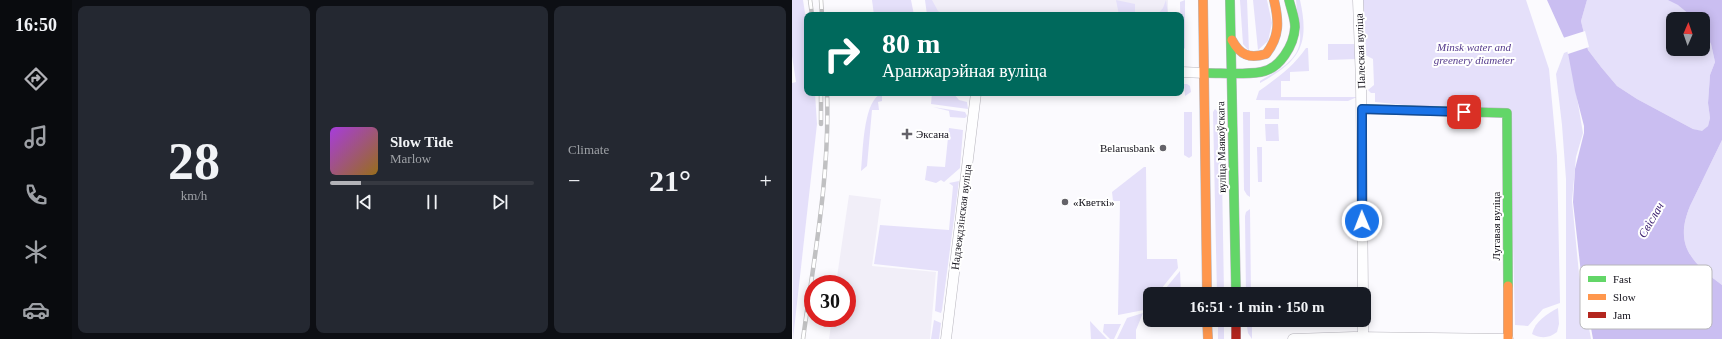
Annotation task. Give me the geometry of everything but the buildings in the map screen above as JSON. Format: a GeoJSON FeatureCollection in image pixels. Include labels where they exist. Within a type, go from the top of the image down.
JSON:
{"type":"FeatureCollection","features":[{"type":"Feature","properties":{"kind":"main road","name":"вуліца Маякоўскага"},"geometry":{"type":"LineString","coordinates":[[1203,0],[1207,287]]}},
{"type":"Feature","properties":{"kind":"main road","name":"вуліца Маякоўскага"},"geometry":{"type":"LineString","coordinates":[[1230,0],[1236,287]]}},
{"type":"Feature","properties":{"kind":"main road"},"geometry":{"type":"LineString","coordinates":[[1232,40],[1236,49],[1242,55],[1253,57],[1266,54],[1278,36],[1279,22],[1274,0]]}},
{"type":"Feature","properties":{"kind":"main road"},"geometry":{"type":"LineString","coordinates":[[1205,73],[1253,73],[1269,70],[1279,62],[1287,53],[1292,44],[1295,27],[1289,0]]}},
{"type":"Feature","properties":{"kind":"main road","name":"Лугавая вуліца"},"geometry":{"type":"LineString","coordinates":[[1362,109],[1507,113],[1508,339]]}},
{"type":"Feature","properties":{"kind":"main road"},"geometry":{"type":"LineString","coordinates":[[1208,327],[1208,339]]}},
{"type":"Feature","properties":{"kind":"main road"},"geometry":{"type":"LineString","coordinates":[[1236,327],[1236,339]]}},
{"type":"Feature","properties":{"kind":"street","name":"Палеская вуліца"},"geometry":{"type":"LineString","coordinates":[[1358,0],[1362,109],[1363,287]]}},
{"type":"Feature","properties":{"kind":"street"},"geometry":{"type":"LineString","coordinates":[[1184,72],[1205,73]]}},
{"type":"Feature","properties":{"kind":"street","name":"Надзеждзінская вуліца"},"geometry":{"type":"LineString","coordinates":[[946,339],[976,96]]}},
{"type":"Feature","properties":{"kind":"street"},"geometry":{"type":"LineString","coordinates":[[1363,327],[1363,338]]}},
{"type":"Feature","properties":{"kind":"street"},"geometry":{"type":"LineString","coordinates":[[1293,339],[1508,339]]}},
{"type":"Feature","properties":{"kind":"shaded area"},"geometry":{"type":"Polygon","coordinates":[[[928,0],[1168,0],[1168,12],[929,12],[928,0]]]}},
{"type":"Feature","properties":{"kind":"shaded area"},"geometry":{"type":"Polygon","coordinates":[[[849,195],[881,199],[872,266],[936,272],[930,339],[829,339],[831,327],[856,327],[856,275],[837,275],[849,195]]]}},
{"type":"Feature","properties":{"kind":"green space"},"geometry":{"type":"Polygon","coordinates":[[[792,0],[803,0],[805,12],[804,96],[815,96],[817,124],[793,339],[792,83],[796,82],[792,56],[792,0]]]}},
{"type":"Feature","properties":{"kind":"green space"},"geometry":{"type":"Polygon","coordinates":[[[872,0],[911,0],[913,12],[874,12],[872,0]]]}},
{"type":"Feature","properties":{"kind":"green space"},"geometry":{"type":"Polygon","coordinates":[[[925,0],[932,0],[940,12],[927,12],[925,0]]]}},
{"type":"Feature","properties":{"kind":"green space"},"geometry":{"type":"Polygon","coordinates":[[[1116,0],[1135,4],[1135,12],[1118,12],[1116,0]]]}},
{"type":"Feature","properties":{"kind":"green space"},"geometry":{"type":"Polygon","coordinates":[[[1166,0],[1168,12],[1160,12],[1166,0]]]}},
{"type":"Feature","properties":{"kind":"green space"},"geometry":{"type":"Polygon","coordinates":[[[1185,0],[1184,49],[1184,12],[1180,12],[1180,2],[1185,0]]]}},
{"type":"Feature","properties":{"kind":"green space"},"geometry":{"type":"Polygon","coordinates":[[[1240,0],[1247,0],[1249,51],[1243,44],[1240,0]]]}},
{"type":"Feature","properties":{"kind":"green space"},"geometry":{"type":"Polygon","coordinates":[[[1253,0],[1267,0],[1272,23],[1268,41],[1258,50],[1253,0]]]}},
{"type":"Feature","properties":{"kind":"green space"},"geometry":{"type":"Polygon","coordinates":[[[1296,0],[1300,0],[1304,29],[1299,50],[1293,59],[1285,67],[1260,83],[1260,81],[1279,70],[1291,60],[1299,47],[1300,31],[1296,0]]]}},
{"type":"Feature","properties":{"kind":"green space","name":"Minsk water and greenery diameter"},"geometry":{"type":"Polygon","coordinates":[[[1362,0],[1526,0],[1549,69],[1557,156],[1560,303],[1543,309],[1528,326],[1515,325],[1510,116],[1375,102],[1375,93],[1371,93],[1368,90],[1374,85],[1373,59],[1365,55],[1362,0]]]}},
{"type":"Feature","properties":{"kind":"green space"},"geometry":{"type":"Polygon","coordinates":[[[1587,0],[1673,0],[1689,12],[1666,12],[1666,56],[1710,56],[1710,42],[1715,62],[1710,75],[1708,103],[1710,118],[1708,126],[1702,132],[1693,129],[1637,99],[1617,86],[1588,50],[1581,21],[1587,0]]]}},
{"type":"Feature","properties":{"kind":"green space"},"geometry":{"type":"Polygon","coordinates":[[[1328,44],[1357,44],[1356,59],[1328,60],[1328,44]]]}},
{"type":"Feature","properties":{"kind":"green space"},"geometry":{"type":"Polygon","coordinates":[[[1306,48],[1308,48],[1309,71],[1290,72],[1290,81],[1281,81],[1281,97],[1357,97],[1348,101],[1256,100],[1259,91],[1290,67],[1306,48]]]}},
{"type":"Feature","properties":{"kind":"green space"},"geometry":{"type":"Polygon","coordinates":[[[1569,51],[1583,133],[1576,157],[1572,201],[1580,279],[1580,329],[1589,329],[1591,339],[1566,339],[1566,179],[1556,74],[1564,53],[1569,51]]]}},
{"type":"Feature","properties":{"kind":"green space"},"geometry":{"type":"Polygon","coordinates":[[[1184,84],[1190,86],[1191,92],[1185,96],[1184,84]]]}},
{"type":"Feature","properties":{"kind":"green space"},"geometry":{"type":"Polygon","coordinates":[[[878,96],[882,96],[882,101],[878,102],[879,110],[872,110],[867,166],[861,171],[863,142],[867,119],[874,100],[878,96]]]}},
{"type":"Feature","properties":{"kind":"green space"},"geometry":{"type":"Polygon","coordinates":[[[932,96],[956,96],[959,100],[967,102],[968,109],[931,104],[932,96]]]}},
{"type":"Feature","properties":{"kind":"green space"},"geometry":{"type":"Polygon","coordinates":[[[933,107],[965,112],[967,116],[965,118],[950,117],[949,111],[933,107]]]}},
{"type":"Feature","properties":{"kind":"green space"},"geometry":{"type":"Polygon","coordinates":[[[1265,108],[1279,108],[1279,119],[1265,119],[1265,108]]]}},
{"type":"Feature","properties":{"kind":"green space"},"geometry":{"type":"Polygon","coordinates":[[[1215,109],[1218,112],[1222,175],[1224,287],[1217,287],[1213,112],[1215,109]]]}},
{"type":"Feature","properties":{"kind":"green space"},"geometry":{"type":"Polygon","coordinates":[[[1184,112],[1192,112],[1192,156],[1189,158],[1184,155],[1184,112]]]}},
{"type":"Feature","properties":{"kind":"green space"},"geometry":{"type":"Polygon","coordinates":[[[1243,112],[1250,112],[1250,197],[1244,190],[1243,112]]]}},
{"type":"Feature","properties":{"kind":"green space"},"geometry":{"type":"Polygon","coordinates":[[[1265,124],[1278,124],[1279,141],[1266,141],[1265,124]]]}},
{"type":"Feature","properties":{"kind":"green space"},"geometry":{"type":"Polygon","coordinates":[[[949,128],[963,130],[960,168],[944,182],[941,180],[936,183],[925,180],[927,166],[945,167],[949,128]]]}},
{"type":"Feature","properties":{"kind":"green space"},"geometry":{"type":"Polygon","coordinates":[[[1722,140],[1722,285],[1712,278],[1712,265],[1699,265],[1688,252],[1684,232],[1690,206],[1722,140]]]}},
{"type":"Feature","properties":{"kind":"green space"},"geometry":{"type":"Polygon","coordinates":[[[1257,147],[1262,147],[1262,182],[1258,182],[1257,147]]]}},
{"type":"Feature","properties":{"kind":"green space"},"geometry":{"type":"Polygon","coordinates":[[[1146,167],[1147,259],[1177,259],[1178,268],[1163,287],[1143,287],[1143,310],[1118,315],[1120,201],[1113,201],[1112,192],[1146,167]]]}},
{"type":"Feature","properties":{"kind":"green space"},"geometry":{"type":"Polygon","coordinates":[[[959,181],[941,313],[935,311],[938,271],[874,264],[880,225],[949,230],[953,186],[949,183],[959,181]]]}},
{"type":"Feature","properties":{"kind":"green space"},"geometry":{"type":"Polygon","coordinates":[[[1250,209],[1251,287],[1246,287],[1246,212],[1250,209]]]}},
{"type":"Feature","properties":{"kind":"green space"},"geometry":{"type":"Polygon","coordinates":[[[1180,271],[1181,287],[1167,287],[1180,271]]]}},
{"type":"Feature","properties":{"kind":"green space"},"geometry":{"type":"Polygon","coordinates":[[[1558,308],[1559,324],[1557,332],[1551,336],[1545,337],[1539,337],[1532,334],[1536,325],[1546,315],[1558,308]]]}},
{"type":"Feature","properties":{"kind":"green space"},"geometry":{"type":"Polygon","coordinates":[[[1143,313],[1136,330],[1136,339],[1117,339],[1127,318],[1143,313]]]}},
{"type":"Feature","properties":{"kind":"green space"},"geometry":{"type":"Polygon","coordinates":[[[934,320],[941,323],[939,339],[931,339],[934,320]]]}},
{"type":"Feature","properties":{"kind":"green space"},"geometry":{"type":"Polygon","coordinates":[[[1090,321],[1107,339],[1091,339],[1090,321]]]}},
{"type":"Feature","properties":{"kind":"green space"},"geometry":{"type":"Polygon","coordinates":[[[1104,324],[1121,324],[1114,339],[1110,339],[1103,332],[1104,324]]]}},
{"type":"Feature","properties":{"kind":"green space"},"geometry":{"type":"Polygon","coordinates":[[[1218,327],[1224,327],[1224,339],[1218,339],[1218,327]]]}},
{"type":"Feature","properties":{"kind":"green space"},"geometry":{"type":"Polygon","coordinates":[[[1247,327],[1252,327],[1252,339],[1248,333],[1247,327]]]}},
{"type":"Feature","properties":{"kind":"water","name":"Свіслач"},"geometry":{"type":"Polygon","coordinates":[[[1547,0],[1587,0],[1581,21],[1588,50],[1617,86],[1637,99],[1693,129],[1702,131],[1708,126],[1710,118],[1708,103],[1710,75],[1715,62],[1710,42],[1710,12],[1686,12],[1678,5],[1668,0],[1722,0],[1722,140],[1690,206],[1684,232],[1688,252],[1699,265],[1580,265],[1573,202],[1575,169],[1584,133],[1584,126],[1575,91],[1566,42],[1547,0]]]}},
{"type":"Feature","properties":{"kind":"water"},"geometry":{"type":"Polygon","coordinates":[[[1712,278],[1722,285],[1722,339],[1593,339],[1591,329],[1712,329],[1712,278]]]}},
{"type":"Feature","properties":{"kind":"pier"},"geometry":{"type":"Polygon","coordinates":[[[1585,31],[1589,47],[1568,54],[1563,38],[1585,31]]]}},
{"type":"Feature","properties":{"kind":"railway"},"geometry":{"type":"LineString","coordinates":[[810,0],[812,12]]}},
{"type":"Feature","properties":{"kind":"railway"},"geometry":{"type":"LineString","coordinates":[[821,0],[822,12]]}},
{"type":"Feature","properties":{"kind":"railway"},"geometry":{"type":"LineString","coordinates":[[821,96],[821,124]]}},
{"type":"Feature","properties":{"kind":"railway"},"geometry":{"type":"LineString","coordinates":[[803,339],[824,186],[827,96]]}},
{"type":"Feature","properties":{"kind":"traffic: fast"},"geometry":{"type":"LineString","coordinates":[[1230,0],[1236,287]]}},
{"type":"Feature","properties":{"kind":"traffic: fast"},"geometry":{"type":"LineString","coordinates":[[1205,73],[1240,74],[1261,72],[1268,70],[1280,61],[1289,48],[1294,34],[1294,20],[1289,0]]}},
{"type":"Feature","properties":{"kind":"traffic: fast"},"geometry":{"type":"LineString","coordinates":[[1362,109],[1507,113],[1508,286]]}},
{"type":"Feature","properties":{"kind":"traffic: slow"},"geometry":{"type":"LineString","coordinates":[[1203,0],[1207,287]]}},
{"type":"Feature","properties":{"kind":"traffic: slow"},"geometry":{"type":"LineString","coordinates":[[1232,40],[1238,49],[1250,56],[1266,54],[1276,35],[1277,15],[1274,0]]}},
{"type":"Feature","properties":{"kind":"traffic: slow"},"geometry":{"type":"LineString","coordinates":[[1508,286],[1508,339]]}},
{"type":"Feature","properties":{"kind":"traffic: slow"},"geometry":{"type":"LineString","coordinates":[[1207,327],[1208,339]]}},
{"type":"Feature","properties":{"kind":"traffic: jam"},"geometry":{"type":"LineString","coordinates":[[1236,327],[1236,339]]}},
{"type":"Feature","properties":{"kind":"place","name":"Эксана"},"geometry":{"type":"Point","coordinates":[907,134]}},
{"type":"Feature","properties":{"kind":"place","name":"Belarusbank"},"geometry":{"type":"Point","coordinates":[1163,148]}},
{"type":"Feature","properties":{"kind":"place","name":"«Кветкі»"},"geometry":{"type":"Point","coordinates":[1065,202]}},
{"type":"Feature","properties":{"kind":"route"},"geometry":{"type":"LineString","coordinates":[[1362,221],[1362,109],[1464,112]]}}]}
